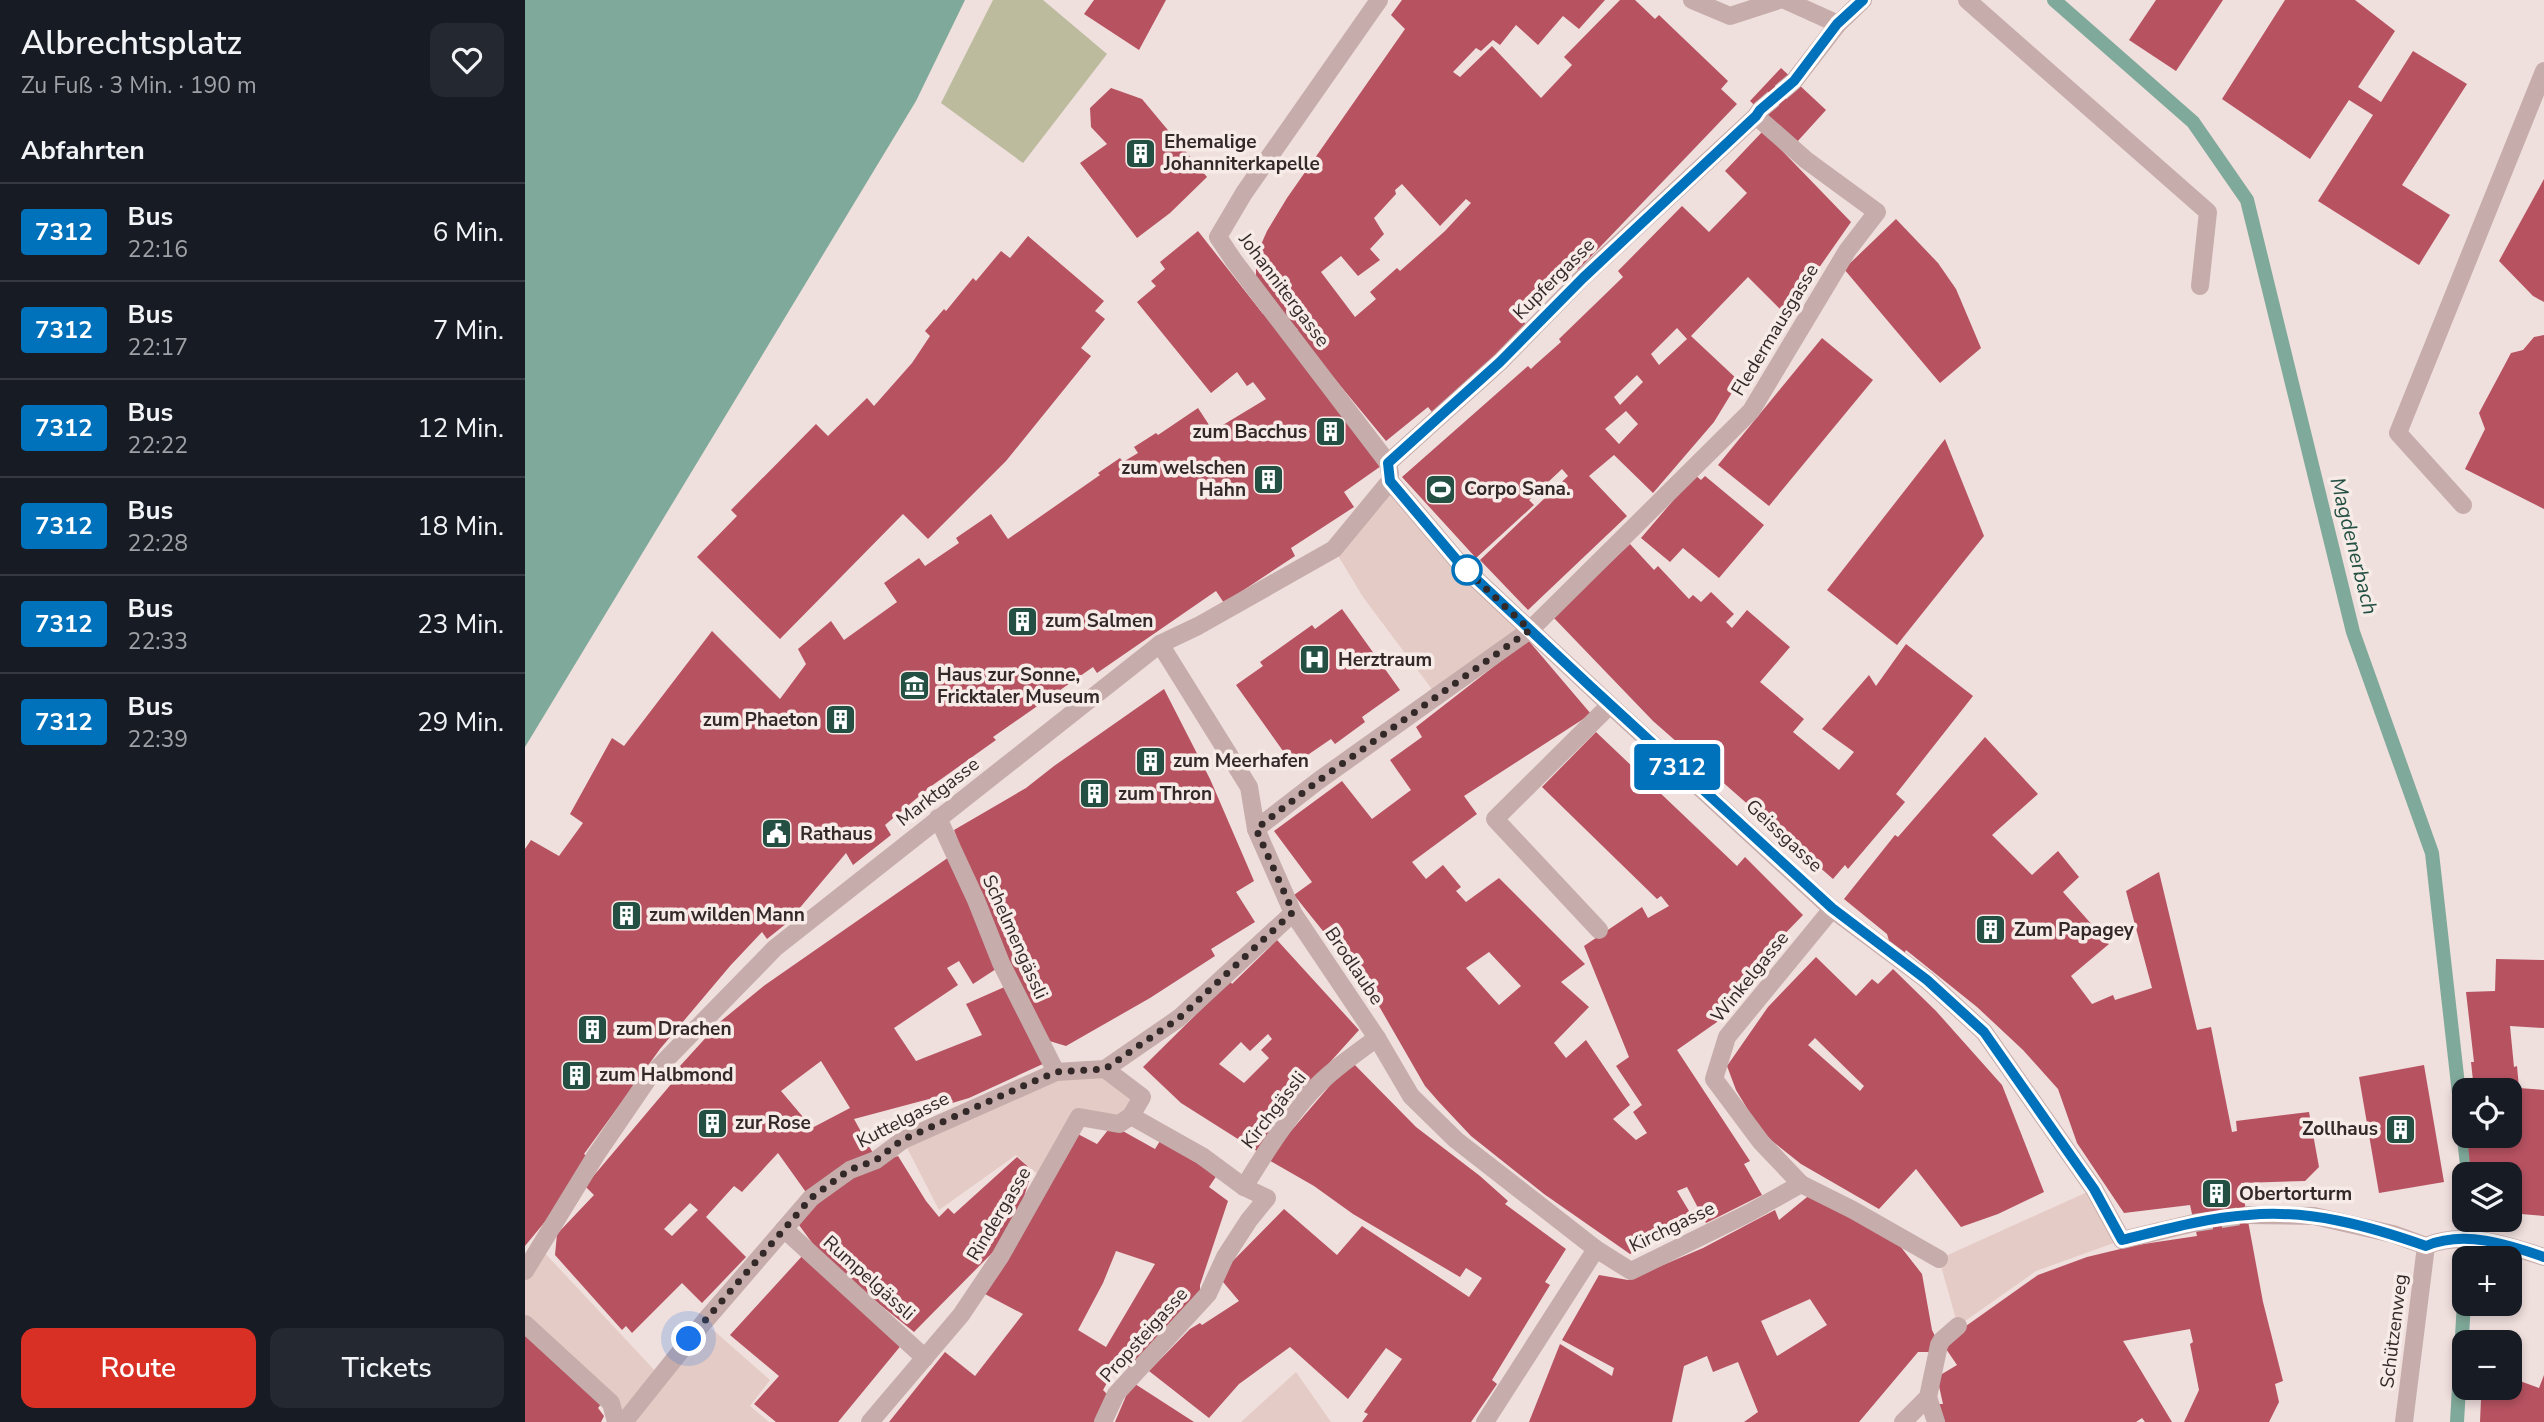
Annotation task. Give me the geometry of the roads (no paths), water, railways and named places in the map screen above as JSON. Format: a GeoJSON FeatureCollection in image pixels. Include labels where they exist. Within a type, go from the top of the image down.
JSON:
{"type":"FeatureCollection","features":[{"type":"Feature","properties":{"kind":"street","name":"Johannitergasse"},"geometry":{"type":"LineString","coordinates":[[1379,0],[1252,183],[1218,237],[1389,472]]}},
{"type":"Feature","properties":{"kind":"street"},"geometry":{"type":"LineString","coordinates":[[1692,0],[1730,16],[1779,0]]}},
{"type":"Feature","properties":{"kind":"street"},"geometry":{"type":"LineString","coordinates":[[1785,0],[1837,24]]}},
{"type":"Feature","properties":{"kind":"street"},"geometry":{"type":"LineString","coordinates":[[1794,81],[1837,24],[1863,0]]}},
{"type":"Feature","properties":{"kind":"street"},"geometry":{"type":"LineString","coordinates":[[1968,0],[2208,212],[2200,286]]}},
{"type":"Feature","properties":{"kind":"street"},"geometry":{"type":"LineString","coordinates":[[2463,505],[2398,433],[2544,71]]}},
{"type":"Feature","properties":{"kind":"street","name":"Kupfergasse"},"geometry":{"type":"LineString","coordinates":[[1389,472],[1583,278],[1758,113]]}},
{"type":"Feature","properties":{"kind":"street","name":"Fledermausgasse"},"geometry":{"type":"LineString","coordinates":[[1530,630],[1751,411],[1847,251],[1877,212],[1806,160],[1758,113]]}},
{"type":"Feature","properties":{"kind":"street","name":"Geissgasse"},"geometry":{"type":"LineString","coordinates":[[1389,472],[1461,565],[1530,630],[1832,908],[1927,980],[1984,1032],[2094,1189],[2122,1240],[2194,1223]]}},
{"type":"Feature","properties":{"kind":"street","name":"Marktgasse"},"geometry":{"type":"LineString","coordinates":[[525,1271],[596,1155],[650,1076],[775,948],[1160,644],[1198,626],[1334,549],[1389,472]]}},
{"type":"Feature","properties":{"kind":"street"},"geometry":{"type":"LineString","coordinates":[[1256,829],[1318,781],[1530,630]]}},
{"type":"Feature","properties":{"kind":"street","name":"Brodlaube"},"geometry":{"type":"LineString","coordinates":[[1160,644],[1249,787],[1256,829],[1293,912],[1377,1038],[1411,1096],[1457,1140],[1596,1249]]}},
{"type":"Feature","properties":{"kind":"street"},"geometry":{"type":"LineString","coordinates":[[1599,930],[1495,819],[1610,705]]}},
{"type":"Feature","properties":{"kind":"street","name":"Schelmengässli"},"geometry":{"type":"LineString","coordinates":[[938,818],[976,900],[1001,963],[1056,1072]]}},
{"type":"Feature","properties":{"kind":"street","name":"Winkelgasse"},"geometry":{"type":"LineString","coordinates":[[1832,908],[1727,1037],[1714,1079],[1761,1142],[1801,1184],[1939,1259]]}},
{"type":"Feature","properties":{"kind":"street"},"geometry":{"type":"LineString","coordinates":[[1131,1116],[1142,1097],[1105,1069],[1179,1018],[1293,912]]}},
{"type":"Feature","properties":{"kind":"street","name":"Kirchgässli"},"geometry":{"type":"LineString","coordinates":[[1244,1186],[1273,1141],[1310,1092],[1377,1038]]}},
{"type":"Feature","properties":{"kind":"street","name":"Kuttelgasse"},"geometry":{"type":"LineString","coordinates":[[624,1422],[703,1322],[811,1198],[849,1170],[876,1160],[902,1140],[1056,1072],[1105,1069]]}},
{"type":"Feature","properties":{"kind":"street","name":"Propsteigasse"},"geometry":{"type":"LineString","coordinates":[[1103,1422],[1116,1394],[1208,1294],[1224,1257],[1248,1220],[1267,1198],[1244,1186],[1202,1156],[1131,1116]]}},
{"type":"Feature","properties":{"kind":"street","name":"Rindergasse"},"geometry":{"type":"LineString","coordinates":[[870,1422],[961,1315],[1000,1257],[1079,1117],[1119,1124],[1131,1116]]}},
{"type":"Feature","properties":{"kind":"street","name":"Kirchgasse"},"geometry":{"type":"LineString","coordinates":[[1596,1249],[1631,1271],[1749,1213],[1801,1184]]}},
{"type":"Feature","properties":{"kind":"street"},"geometry":{"type":"LineString","coordinates":[[2248,1215],[2315,1216],[2434,1242],[2500,1242],[2544,1257]]}},
{"type":"Feature","properties":{"kind":"street","name":"Rumpelgässli"},"geometry":{"type":"LineString","coordinates":[[785,1229],[925,1358]]}},
{"type":"Feature","properties":{"kind":"street","name":"Schützenweg"},"geometry":{"type":"LineString","coordinates":[[2404,1422],[2434,1242]]}},
{"type":"Feature","properties":{"kind":"street"},"geometry":{"type":"LineString","coordinates":[[1485,1422],[1596,1249]]}},
{"type":"Feature","properties":{"kind":"street"},"geometry":{"type":"LineString","coordinates":[[525,1324],[611,1403],[616,1422]]}},
{"type":"Feature","properties":{"kind":"street"},"geometry":{"type":"LineString","coordinates":[[1936,1422],[1928,1397],[1939,1345],[1958,1326]]}},
{"type":"Feature","properties":{"kind":"street"},"geometry":{"type":"LineString","coordinates":[[1903,1422],[1928,1397]]}},
{"type":"Feature","properties":{"kind":"waterway","name":"Magdenerbach"},"geometry":{"type":"LineString","coordinates":[[2054,0],[2193,122],[2247,200],[2353,632],[2432,853],[2467,1162]]}},
{"type":"Feature","properties":{"kind":"waterway","name":"Magdenerbach"},"geometry":{"type":"LineString","coordinates":[[2468,1232],[2468,1246]]}},
{"type":"Feature","properties":{"kind":"waterway","name":"Magdenerbach"},"geometry":{"type":"LineString","coordinates":[[2457,1422],[2463,1316]]}},
{"type":"Feature","properties":{"kind":"tunnel"},"geometry":{"type":"LineString","coordinates":[[1760,110],[1794,81]]}},
{"type":"Feature","properties":{"kind":"tunnel"},"geometry":{"type":"LineString","coordinates":[[2194,1223],[2248,1215]]}},
{"type":"Feature","properties":{"kind":"place","name":"Ehemalige Johanniterkapelle"},"geometry":{"type":"Point","coordinates":[1141,153]}},
{"type":"Feature","properties":{"kind":"place","name":"zum Bacchus"},"geometry":{"type":"Point","coordinates":[1330,432]}},
{"type":"Feature","properties":{"kind":"place","name":"zum welschen Hahn"},"geometry":{"type":"Point","coordinates":[1269,479]}},
{"type":"Feature","properties":{"kind":"place","name":"Corpo Sana."},"geometry":{"type":"Point","coordinates":[1441,489]}},
{"type":"Feature","properties":{"kind":"place","name":"zum Salmen"},"geometry":{"type":"Point","coordinates":[1022,621]}},
{"type":"Feature","properties":{"kind":"place","name":"Herztraum"},"geometry":{"type":"Point","coordinates":[1315,660]}},
{"type":"Feature","properties":{"kind":"place","name":"Haus zur Sonne, Fricktaler Museum"},"geometry":{"type":"Point","coordinates":[914,686]}},
{"type":"Feature","properties":{"kind":"place","name":"zum Phaeton"},"geometry":{"type":"Point","coordinates":[841,720]}},
{"type":"Feature","properties":{"kind":"place","name":"zum Meerhafen"},"geometry":{"type":"Point","coordinates":[1150,761]}},
{"type":"Feature","properties":{"kind":"place","name":"zum Thron"},"geometry":{"type":"Point","coordinates":[1095,794]}},
{"type":"Feature","properties":{"kind":"place","name":"Rathaus"},"geometry":{"type":"Point","coordinates":[777,834]}},
{"type":"Feature","properties":{"kind":"place","name":"zum wilden Mann"},"geometry":{"type":"Point","coordinates":[626,915]}},
{"type":"Feature","properties":{"kind":"place","name":"Zum Papagey"},"geometry":{"type":"Point","coordinates":[1991,930]}},
{"type":"Feature","properties":{"kind":"place","name":"zum Drachen"},"geometry":{"type":"Point","coordinates":[593,1029]}},
{"type":"Feature","properties":{"kind":"place","name":"zum Halbmond"},"geometry":{"type":"Point","coordinates":[576,1075]}},
{"type":"Feature","properties":{"kind":"place","name":"zur Rose"},"geometry":{"type":"Point","coordinates":[712,1123]}},
{"type":"Feature","properties":{"kind":"place","name":"Zollhaus"},"geometry":{"type":"Point","coordinates":[2401,1129]}},
{"type":"Feature","properties":{"kind":"place","name":"Obertorturm"},"geometry":{"type":"Point","coordinates":[2216,1194]}}]}
